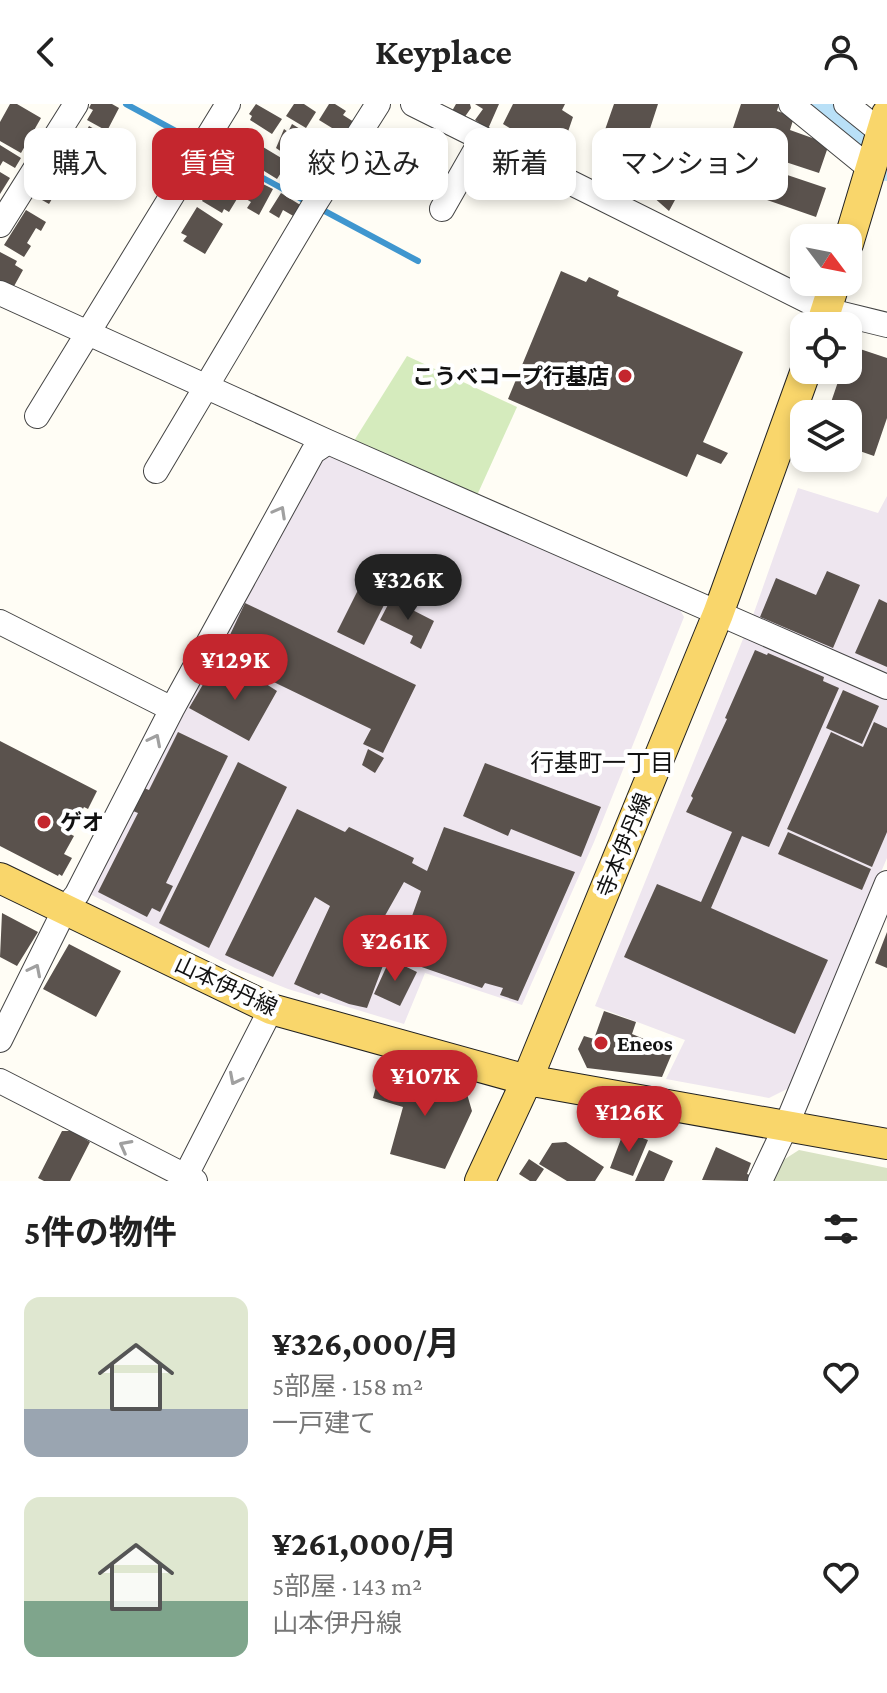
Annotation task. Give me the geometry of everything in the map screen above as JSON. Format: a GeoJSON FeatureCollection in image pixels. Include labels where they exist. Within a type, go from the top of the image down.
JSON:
{"type":"FeatureCollection","features":[{"type":"Feature","properties":{"kind":"main road"},"geometry":{"type":"LineString","coordinates":[[854,224],[879,145]]}},
{"type":"Feature","properties":{"kind":"main road","name":"寺本伊丹線"},"geometry":{"type":"LineString","coordinates":[[480,1181],[527,1080],[718,614],[801,384]]}},
{"type":"Feature","properties":{"kind":"main road","name":"山本伊丹線"},"geometry":{"type":"LineString","coordinates":[[0,878],[271,1009],[527,1080],[887,1144]]}},
{"type":"Feature","properties":{"kind":"street"},"geometry":{"type":"LineString","coordinates":[[0,225],[76,104]]}},
{"type":"Feature","properties":{"kind":"street"},"geometry":{"type":"LineString","coordinates":[[37,416],[228,104]]}},
{"type":"Feature","properties":{"kind":"street"},"geometry":{"type":"LineString","coordinates":[[156,471],[204,387],[378,104]]}},
{"type":"Feature","properties":{"kind":"street"},"geometry":{"type":"LineString","coordinates":[[413,104],[464,130]]}},
{"type":"Feature","properties":{"kind":"street"},"geometry":{"type":"LineString","coordinates":[[791,104],[879,145]]}},
{"type":"Feature","properties":{"kind":"street"},"geometry":{"type":"LineString","coordinates":[[846,104],[879,145]]}},
{"type":"Feature","properties":{"kind":"street"},"geometry":{"type":"LineString","coordinates":[[442,209],[464,170]]}},
{"type":"Feature","properties":{"kind":"street"},"geometry":{"type":"LineString","coordinates":[[576,185],[827,306],[887,325]]}},
{"type":"Feature","properties":{"kind":"street"},"geometry":{"type":"LineString","coordinates":[[0,293],[204,387],[887,687]]}},
{"type":"Feature","properties":{"kind":"street"},"geometry":{"type":"LineString","coordinates":[[0,1040],[7,1010],[65,909],[77,894],[172,709],[313,452],[328,442]]}},
{"type":"Feature","properties":{"kind":"street"},"geometry":{"type":"LineString","coordinates":[[0,622],[172,709]]}},
{"type":"Feature","properties":{"kind":"street"},"geometry":{"type":"LineString","coordinates":[[760,1181],[887,883]]}},
{"type":"Feature","properties":{"kind":"street"},"geometry":{"type":"LineString","coordinates":[[0,1081],[188,1180],[271,1009]]}},
{"type":"Feature","properties":{"kind":"shaded area"},"geometry":{"type":"Polygon","coordinates":[[[330,452],[679,608],[684,617],[594,842],[522,1005],[425,973],[404,1024],[288,989],[235,968],[88,893],[319,455],[330,452]]]}},
{"type":"Feature","properties":{"kind":"shaded area"},"geometry":{"type":"Polygon","coordinates":[[[798,488],[878,513],[887,496],[887,681],[751,621],[798,488]]]}},
{"type":"Feature","properties":{"kind":"shaded area"},"geometry":{"type":"Polygon","coordinates":[[[745,634],[887,696],[887,858],[789,1088],[769,1098],[666,1079],[685,1040],[595,1006],[745,634]]]}},
{"type":"Feature","properties":{"kind":"green space"},"geometry":{"type":"Polygon","coordinates":[[[407,356],[517,407],[474,502],[352,444],[407,356]]]}},
{"type":"Feature","properties":{"kind":"green space"},"geometry":{"type":"Polygon","coordinates":[[[799,1150],[887,1168],[887,1181],[768,1181],[774,1166],[799,1150]]]}},
{"type":"Feature","properties":{"kind":"building"},"geometry":{"type":"Polygon","coordinates":[[[10,104],[17,104],[41,118],[35,128],[24,128],[21,153],[0,141],[0,122],[10,104]]]}},
{"type":"Feature","properties":{"kind":"building"},"geometry":{"type":"Polygon","coordinates":[[[91,104],[112,104],[119,108],[109,128],[102,128],[87,120],[93,110],[89,108],[91,104]]]}},
{"type":"Feature","properties":{"kind":"building"},"geometry":{"type":"Polygon","coordinates":[[[256,104],[282,119],[272,134],[250,120],[252,116],[249,114],[256,104]]]}},
{"type":"Feature","properties":{"kind":"building"},"geometry":{"type":"Polygon","coordinates":[[[294,104],[304,104],[316,112],[306,128],[286,116],[294,104]]]}},
{"type":"Feature","properties":{"kind":"building"},"geometry":{"type":"Polygon","coordinates":[[[329,104],[335,104],[346,111],[343,115],[354,122],[350,128],[332,128],[319,120],[329,104]]]}},
{"type":"Feature","properties":{"kind":"building"},"geometry":{"type":"Polygon","coordinates":[[[456,104],[470,104],[471,108],[464,118],[452,111],[456,104]]]}},
{"type":"Feature","properties":{"kind":"building"},"geometry":{"type":"Polygon","coordinates":[[[475,104],[499,104],[488,128],[475,120],[483,109],[475,104]]]}},
{"type":"Feature","properties":{"kind":"building"},"geometry":{"type":"Polygon","coordinates":[[[513,104],[565,104],[562,110],[573,117],[569,128],[510,128],[503,124],[513,104]]]}},
{"type":"Feature","properties":{"kind":"building"},"geometry":{"type":"Polygon","coordinates":[[[614,104],[658,104],[650,128],[606,128],[614,104]]]}},
{"type":"Feature","properties":{"kind":"building"},"geometry":{"type":"Polygon","coordinates":[[[741,104],[779,104],[777,111],[794,117],[790,130],[829,144],[819,173],[788,163],[788,128],[733,128],[741,104]]]}},
{"type":"Feature","properties":{"kind":"building"},"geometry":{"type":"Polygon","coordinates":[[[0,145],[21,158],[15,168],[3,161],[0,166],[0,145]]]}},
{"type":"Feature","properties":{"kind":"building"},"geometry":{"type":"Polygon","coordinates":[[[264,148],[280,157],[277,179],[264,171],[264,148]]]}},
{"type":"Feature","properties":{"kind":"building"},"geometry":{"type":"Polygon","coordinates":[[[0,172],[10,178],[0,194],[0,172]]]}},
{"type":"Feature","properties":{"kind":"building"},"geometry":{"type":"Polygon","coordinates":[[[788,175],[826,188],[816,217],[767,200],[788,200],[788,175]]]}},
{"type":"Feature","properties":{"kind":"building"},"geometry":{"type":"Polygon","coordinates":[[[264,184],[273,189],[259,215],[247,208],[251,202],[248,200],[264,200],[264,184]]]}},
{"type":"Feature","properties":{"kind":"building"},"geometry":{"type":"Polygon","coordinates":[[[280,195],[280,200],[292,200],[302,206],[295,217],[283,210],[279,218],[269,212],[280,195]]]}},
{"type":"Feature","properties":{"kind":"building"},"geometry":{"type":"Polygon","coordinates":[[[236,200],[229,212],[224,209],[222,213],[202,201],[236,200]]]}},
{"type":"Feature","properties":{"kind":"building"},"geometry":{"type":"Polygon","coordinates":[[[657,200],[675,200],[669,211],[657,200]]]}},
{"type":"Feature","properties":{"kind":"building"},"geometry":{"type":"Polygon","coordinates":[[[197,207],[223,224],[205,254],[183,241],[187,236],[181,233],[197,207]]]}},
{"type":"Feature","properties":{"kind":"building"},"geometry":{"type":"Polygon","coordinates":[[[26,210],[46,222],[41,231],[36,228],[27,243],[31,246],[24,257],[4,245],[26,210]]]}},
{"type":"Feature","properties":{"kind":"building"},"geometry":{"type":"Polygon","coordinates":[[[0,252],[17,261],[15,265],[23,270],[13,288],[0,280],[0,252]]]}},
{"type":"Feature","properties":{"kind":"building","name":"こうべコープ行基店"},"geometry":{"type":"Polygon","coordinates":[[[561,271],[586,282],[589,277],[619,291],[617,296],[743,352],[703,442],[728,453],[721,464],[697,454],[687,477],[508,399],[561,271]]]}},
{"type":"Feature","properties":{"kind":"building"},"geometry":{"type":"Polygon","coordinates":[[[862,350],[887,358],[887,418],[874,456],[862,452],[862,400],[832,400],[837,384],[862,384],[862,350]]]}},
{"type":"Feature","properties":{"kind":"building"},"geometry":{"type":"Polygon","coordinates":[[[827,571],[860,585],[833,648],[760,617],[776,578],[816,595],[827,571]]]}},
{"type":"Feature","properties":{"kind":"building"},"geometry":{"type":"Polygon","coordinates":[[[363,580],[390,593],[364,645],[337,632],[363,580]]]}},
{"type":"Feature","properties":{"kind":"building"},"geometry":{"type":"Polygon","coordinates":[[[391,599],[434,621],[421,649],[410,643],[413,636],[380,620],[391,599]]]}},
{"type":"Feature","properties":{"kind":"building"},"geometry":{"type":"Polygon","coordinates":[[[879,599],[887,603],[887,667],[855,653],[879,599]]]}},
{"type":"Feature","properties":{"kind":"building"},"geometry":{"type":"Polygon","coordinates":[[[245,603],[416,685],[383,753],[363,744],[371,729],[220,656],[245,603]]]}},
{"type":"Feature","properties":{"kind":"building"},"geometry":{"type":"Polygon","coordinates":[[[755,650],[824,677],[823,681],[839,688],[769,847],[742,836],[711,908],[828,960],[795,1034],[624,957],[657,884],[701,902],[732,832],[686,812],[755,650]]]}},
{"type":"Feature","properties":{"kind":"building"},"geometry":{"type":"Polygon","coordinates":[[[225,668],[237,674],[241,668],[277,691],[249,741],[189,708],[205,681],[211,685],[225,668]]]}},
{"type":"Feature","properties":{"kind":"building"},"geometry":{"type":"Polygon","coordinates":[[[843,690],[879,706],[862,744],[826,728],[843,690]]]}},
{"type":"Feature","properties":{"kind":"building"},"geometry":{"type":"Polygon","coordinates":[[[874,722],[887,728],[887,832],[872,867],[787,829],[831,732],[863,747],[874,722]]]}},
{"type":"Feature","properties":{"kind":"building"},"geometry":{"type":"Polygon","coordinates":[[[178,732],[228,756],[166,883],[173,886],[160,912],[152,908],[147,917],[98,892],[138,813],[133,811],[144,788],[149,790],[178,732]]]}},
{"type":"Feature","properties":{"kind":"building"},"geometry":{"type":"Polygon","coordinates":[[[0,741],[97,791],[88,809],[84,807],[70,834],[74,836],[64,854],[72,858],[62,876],[0,846],[0,741]]]}},
{"type":"Feature","properties":{"kind":"building"},"geometry":{"type":"Polygon","coordinates":[[[368,749],[384,758],[375,773],[362,765],[368,749]]]}},
{"type":"Feature","properties":{"kind":"building"},"geometry":{"type":"Polygon","coordinates":[[[238,762],[287,787],[209,948],[159,923],[238,762]]]}},
{"type":"Feature","properties":{"kind":"building"},"geometry":{"type":"Polygon","coordinates":[[[485,763],[601,807],[581,857],[511,829],[508,836],[463,816],[485,763]]]}},
{"type":"Feature","properties":{"kind":"building"},"geometry":{"type":"Polygon","coordinates":[[[297,809],[345,832],[349,827],[414,858],[412,863],[427,871],[444,827],[575,872],[518,1001],[500,995],[503,988],[485,983],[482,988],[387,955],[367,1008],[321,993],[319,995],[294,984],[330,906],[315,897],[273,977],[225,955],[297,809]],[[404,882],[382,921],[407,930],[421,891],[404,882]]]}},
{"type":"Feature","properties":{"kind":"building"},"geometry":{"type":"Polygon","coordinates":[[[788,832],[871,869],[862,890],[778,854],[788,832]]]}},
{"type":"Feature","properties":{"kind":"building"},"geometry":{"type":"Polygon","coordinates":[[[2,913],[38,932],[17,966],[0,957],[2,913]]]}},
{"type":"Feature","properties":{"kind":"building"},"geometry":{"type":"Polygon","coordinates":[[[887,932],[887,968],[875,963],[887,932]]]}},
{"type":"Feature","properties":{"kind":"building"},"geometry":{"type":"Polygon","coordinates":[[[69,944],[121,971],[96,1017],[43,989],[69,944]]]}},
{"type":"Feature","properties":{"kind":"building"},"geometry":{"type":"Polygon","coordinates":[[[390,959],[417,972],[400,1006],[374,994],[390,959]]]}},
{"type":"Feature","properties":{"kind":"building"},"geometry":{"type":"Polygon","coordinates":[[[604,1011],[636,1022],[632,1034],[673,1051],[662,1077],[587,1068],[578,1049],[584,1036],[594,1039],[604,1011]]]}},
{"type":"Feature","properties":{"kind":"building"},"geometry":{"type":"Polygon","coordinates":[[[380,1071],[467,1094],[472,1111],[445,1169],[390,1154],[403,1107],[373,1098],[380,1071]]]}},
{"type":"Feature","properties":{"kind":"building"},"geometry":{"type":"Polygon","coordinates":[[[62,1131],[72,1131],[90,1142],[70,1181],[44,1181],[38,1178],[62,1131]]]}},
{"type":"Feature","properties":{"kind":"building"},"geometry":{"type":"Polygon","coordinates":[[[624,1131],[648,1140],[633,1176],[610,1168],[624,1131]]]}},
{"type":"Feature","properties":{"kind":"building"},"geometry":{"type":"Polygon","coordinates":[[[566,1142],[604,1167],[595,1181],[567,1181],[539,1164],[552,1143],[566,1142]]]}},
{"type":"Feature","properties":{"kind":"building"},"geometry":{"type":"Polygon","coordinates":[[[716,1147],[751,1163],[747,1181],[702,1180],[716,1147]]]}},
{"type":"Feature","properties":{"kind":"building"},"geometry":{"type":"Polygon","coordinates":[[[649,1150],[673,1161],[664,1181],[635,1181],[649,1150]]]}},
{"type":"Feature","properties":{"kind":"building"},"geometry":{"type":"Polygon","coordinates":[[[529,1159],[544,1169],[536,1181],[519,1174],[529,1159]]]}},
{"type":"Feature","properties":{"kind":"waterway"},"geometry":{"type":"LineString","coordinates":[[126,104],[170,128]]}},
{"type":"Feature","properties":{"kind":"waterway"},"geometry":{"type":"LineString","coordinates":[[813,104],[887,162]]}},
{"type":"Feature","properties":{"kind":"waterway"},"geometry":{"type":"LineString","coordinates":[[264,179],[309,203]]}},
{"type":"Feature","properties":{"kind":"waterway"},"geometry":{"type":"LineString","coordinates":[[319,208],[418,261]]}},
{"type":"Feature","properties":{"kind":"place","name":"こうべコープ行基店"},"geometry":{"type":"Point","coordinates":[625,376]}},
{"type":"Feature","properties":{"kind":"place","name":"ゲオ"},"geometry":{"type":"Point","coordinates":[44,822]}},
{"type":"Feature","properties":{"kind":"place","name":"Eneos"},"geometry":{"type":"Point","coordinates":[601,1043]}},
{"type":"Feature","properties":{"kind":"district","name":"行基町一丁目"},"geometry":{"type":"Point","coordinates":[602,762]}}]}
